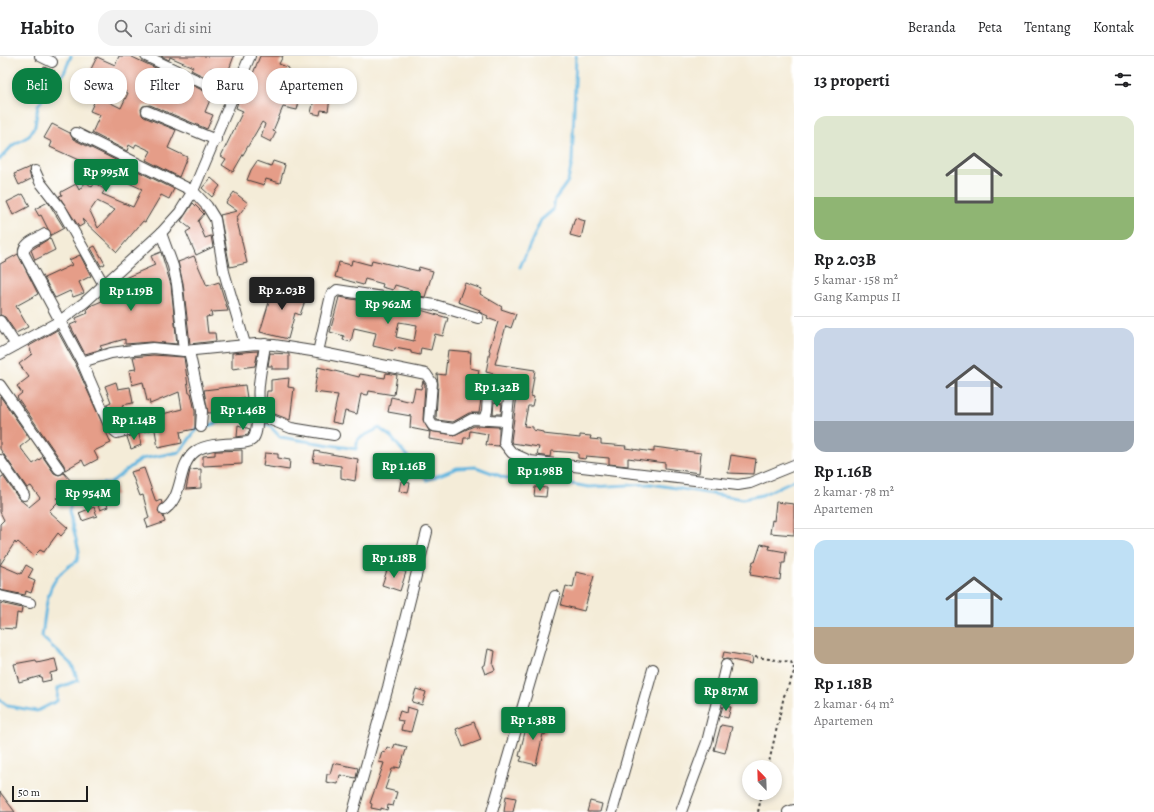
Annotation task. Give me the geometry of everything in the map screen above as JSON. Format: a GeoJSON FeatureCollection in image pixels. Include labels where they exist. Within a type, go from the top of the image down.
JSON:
{"type":"FeatureCollection","features":[{"type":"Feature","properties":{"kind":"street"},"geometry":{"type":"LineString","coordinates":[[40,56],[52,62]]}},
{"type":"Feature","properties":{"kind":"street"},"geometry":{"type":"LineString","coordinates":[[146,56],[202,83]]}},
{"type":"Feature","properties":{"kind":"street"},"geometry":{"type":"LineString","coordinates":[[245,68],[250,56]]}},
{"type":"Feature","properties":{"kind":"street"},"geometry":{"type":"LineString","coordinates":[[0,354],[60,321],[85,302],[161,233],[180,212],[193,191],[231,104]]}},
{"type":"Feature","properties":{"kind":"street"},"geometry":{"type":"LineString","coordinates":[[147,111],[216,140]]}},
{"type":"Feature","properties":{"kind":"street"},"geometry":{"type":"LineString","coordinates":[[76,133],[193,191],[207,206],[214,219],[224,272],[245,344]]}},
{"type":"Feature","properties":{"kind":"street"},"geometry":{"type":"LineString","coordinates":[[35,171],[40,182],[61,210],[104,285]]}},
{"type":"Feature","properties":{"kind":"street"},"geometry":{"type":"LineString","coordinates":[[161,233],[173,266],[177,284],[187,351],[202,411],[201,427]]}},
{"type":"Feature","properties":{"kind":"street"},"geometry":{"type":"LineString","coordinates":[[45,234],[26,245],[23,251],[82,362],[110,427],[115,432],[122,432],[148,425]]}},
{"type":"Feature","properties":{"kind":"street"},"geometry":{"type":"LineString","coordinates":[[318,352],[331,295],[337,290],[435,306],[478,318]]}},
{"type":"Feature","properties":{"kind":"street"},"geometry":{"type":"LineString","coordinates":[[0,321],[16,345]]}},
{"type":"Feature","properties":{"kind":"street"},"geometry":{"type":"LineString","coordinates":[[82,362],[111,353],[132,350],[153,348],[187,351],[245,344],[265,344],[318,352],[426,374],[432,383],[429,420],[433,426],[456,429],[472,419],[505,421]]}},
{"type":"Feature","properties":{"kind":"street"},"geometry":{"type":"LineString","coordinates":[[164,510],[168,507],[175,496],[184,464],[194,452],[204,446],[251,441],[256,435],[261,418],[258,400],[265,344]]}},
{"type":"Feature","properties":{"kind":"street"},"geometry":{"type":"LineString","coordinates":[[484,419],[487,411],[489,381]]}},
{"type":"Feature","properties":{"kind":"street"},"geometry":{"type":"LineString","coordinates":[[0,385],[59,469]]}},
{"type":"Feature","properties":{"kind":"street"},"geometry":{"type":"LineString","coordinates":[[510,389],[505,421],[504,440],[506,447],[515,454],[530,461],[738,484],[750,483],[794,465]]}},
{"type":"Feature","properties":{"kind":"street"},"geometry":{"type":"LineString","coordinates":[[261,418],[291,428],[334,435]]}},
{"type":"Feature","properties":{"kind":"street"},"geometry":{"type":"LineString","coordinates":[[0,460],[24,495]]}},
{"type":"Feature","properties":{"kind":"street"},"geometry":{"type":"LineString","coordinates":[[353,812],[388,687],[427,532]]}},
{"type":"Feature","properties":{"kind":"street"},"geometry":{"type":"LineString","coordinates":[[0,596],[30,603]]}},
{"type":"Feature","properties":{"kind":"street"},"geometry":{"type":"LineString","coordinates":[[492,812],[555,596]]}},
{"type":"Feature","properties":{"kind":"street"},"geometry":{"type":"LineString","coordinates":[[681,812],[707,742],[726,665]]}},
{"type":"Feature","properties":{"kind":"street"},"geometry":{"type":"LineString","coordinates":[[612,812],[653,669]]}},
{"type":"Feature","properties":{"kind":"street"},"geometry":{"type":"LineString","coordinates":[[788,812],[794,810]]}},
{"type":"Feature","properties":{"kind":"path"},"geometry":{"type":"LineString","coordinates":[[754,657],[791,662],[794,668]]}},
{"type":"Feature","properties":{"kind":"path"},"geometry":{"type":"LineString","coordinates":[[770,760],[784,696],[794,672]]}},
{"type":"Feature","properties":{"kind":"path"},"geometry":{"type":"LineString","coordinates":[[758,812],[761,800]]}},
{"type":"Feature","properties":{"kind":"building"},"geometry":{"type":"Polygon","coordinates":[[[119,56],[130,56],[156,68],[135,68],[135,104],[194,104],[194,86],[202,90],[202,104],[208,104],[205,112],[213,115],[207,129],[150,105],[143,106],[141,109],[144,117],[176,130],[168,148],[187,157],[179,177],[146,160],[151,151],[136,144],[134,148],[129,145],[127,151],[92,133],[100,115],[90,111],[93,104],[113,104],[121,108],[123,104],[127,104],[127,68],[92,68],[97,57],[115,65],[119,56]]]}},
{"type":"Feature","properties":{"kind":"building"},"geometry":{"type":"Polygon","coordinates":[[[161,56],[234,56],[230,68],[202,68],[202,76],[194,72],[193,67],[170,57],[169,60],[161,56]]]}},
{"type":"Feature","properties":{"kind":"building"},"geometry":{"type":"Polygon","coordinates":[[[260,56],[283,56],[279,64],[289,68],[266,68],[266,104],[298,104],[297,110],[283,107],[273,131],[276,132],[271,142],[261,137],[265,124],[262,122],[233,172],[222,165],[226,159],[221,156],[243,111],[236,108],[237,104],[258,104],[258,68],[255,68],[260,56]]]}},
{"type":"Feature","properties":{"kind":"building"},"geometry":{"type":"Polygon","coordinates":[[[313,104],[329,104],[328,111],[321,110],[320,115],[311,113],[313,104]]]}},
{"type":"Feature","properties":{"kind":"building"},"geometry":{"type":"Polygon","coordinates":[[[52,124],[70,133],[73,139],[174,189],[169,199],[161,195],[145,222],[143,221],[117,252],[82,219],[84,224],[79,227],[59,196],[62,195],[61,192],[76,184],[79,190],[86,182],[92,187],[95,183],[105,190],[102,194],[133,207],[142,189],[50,147],[52,142],[44,138],[52,124]],[[97,201],[90,211],[98,228],[115,210],[97,201]]]}},
{"type":"Feature","properties":{"kind":"building"},"geometry":{"type":"Polygon","coordinates":[[[257,161],[271,166],[273,161],[285,165],[280,183],[266,179],[264,185],[247,180],[257,161]]]}},
{"type":"Feature","properties":{"kind":"building"},"geometry":{"type":"Polygon","coordinates":[[[30,167],[29,171],[31,179],[19,185],[14,174],[30,167]]]}},
{"type":"Feature","properties":{"kind":"building"},"geometry":{"type":"Polygon","coordinates":[[[211,178],[220,186],[212,197],[202,188],[211,178]]]}},
{"type":"Feature","properties":{"kind":"building"},"geometry":{"type":"Polygon","coordinates":[[[234,192],[248,203],[237,217],[247,263],[230,267],[220,215],[237,211],[226,203],[234,192]]]}},
{"type":"Feature","properties":{"kind":"building"},"geometry":{"type":"Polygon","coordinates":[[[23,194],[30,206],[13,215],[7,202],[23,194]]]}},
{"type":"Feature","properties":{"kind":"building"},"geometry":{"type":"Polygon","coordinates":[[[48,202],[64,228],[51,235],[41,215],[39,216],[35,209],[48,202]]]}},
{"type":"Feature","properties":{"kind":"building"},"geometry":{"type":"Polygon","coordinates":[[[193,203],[204,214],[198,221],[205,238],[211,236],[213,247],[196,255],[186,232],[191,229],[181,221],[193,203]]]}},
{"type":"Feature","properties":{"kind":"building"},"geometry":{"type":"Polygon","coordinates":[[[575,218],[585,221],[581,238],[570,235],[575,218]]]}},
{"type":"Feature","properties":{"kind":"building"},"geometry":{"type":"Polygon","coordinates":[[[50,238],[55,250],[35,260],[31,250],[50,238]]]}},
{"type":"Feature","properties":{"kind":"building"},"geometry":{"type":"Polygon","coordinates":[[[95,246],[105,264],[101,266],[91,248],[95,246]]]}},
{"type":"Feature","properties":{"kind":"building"},"geometry":{"type":"Polygon","coordinates":[[[161,252],[171,285],[177,344],[152,342],[125,344],[125,339],[100,346],[102,349],[85,354],[70,325],[77,322],[76,318],[88,313],[87,309],[90,306],[102,301],[101,298],[111,294],[109,289],[118,281],[155,265],[151,256],[161,252]]]}},
{"type":"Feature","properties":{"kind":"building"},"geometry":{"type":"Polygon","coordinates":[[[18,254],[38,294],[16,306],[28,327],[16,333],[5,317],[0,315],[0,264],[18,254]]]}},
{"type":"Feature","properties":{"kind":"building"},"geometry":{"type":"Polygon","coordinates":[[[80,255],[91,276],[79,282],[84,293],[73,297],[70,291],[55,298],[44,278],[72,265],[69,260],[80,255]]]}},
{"type":"Feature","properties":{"kind":"building"},"geometry":{"type":"Polygon","coordinates":[[[194,256],[207,286],[219,282],[228,311],[211,312],[212,316],[206,317],[208,333],[215,333],[216,341],[190,344],[183,283],[178,262],[194,256]]]}},
{"type":"Feature","properties":{"kind":"building"},"geometry":{"type":"Polygon","coordinates":[[[352,260],[371,265],[372,260],[418,271],[419,267],[433,271],[425,297],[411,295],[412,290],[395,285],[393,290],[382,287],[383,284],[365,279],[363,285],[335,277],[339,262],[351,265],[352,260]]]}},
{"type":"Feature","properties":{"kind":"building"},"geometry":{"type":"Polygon","coordinates":[[[276,279],[285,282],[284,288],[307,295],[300,315],[295,313],[288,339],[260,332],[276,279]]]}},
{"type":"Feature","properties":{"kind":"building"},"geometry":{"type":"Polygon","coordinates":[[[465,283],[482,289],[480,294],[502,307],[501,309],[516,314],[511,328],[506,326],[495,364],[535,370],[531,396],[534,397],[532,406],[528,406],[524,426],[533,427],[533,430],[543,432],[543,434],[580,438],[580,435],[591,436],[590,439],[601,440],[601,444],[626,446],[625,448],[654,452],[654,447],[701,453],[699,473],[665,468],[665,463],[628,458],[628,466],[609,464],[609,458],[586,456],[585,459],[578,458],[578,453],[551,451],[550,457],[537,455],[539,447],[512,443],[511,441],[518,388],[511,383],[504,386],[495,385],[494,374],[486,372],[489,350],[498,322],[487,318],[488,316],[479,312],[480,310],[458,302],[465,283]]]}},
{"type":"Feature","properties":{"kind":"building"},"geometry":{"type":"Polygon","coordinates":[[[339,297],[424,311],[448,318],[443,336],[435,334],[431,350],[421,348],[420,355],[411,353],[411,351],[395,348],[394,351],[373,346],[376,333],[354,328],[351,342],[343,340],[344,336],[330,332],[339,297]],[[399,322],[396,337],[414,341],[417,325],[399,322]]]}},
{"type":"Feature","properties":{"kind":"building"},"geometry":{"type":"Polygon","coordinates":[[[57,330],[76,365],[111,443],[94,451],[98,459],[85,466],[82,460],[65,470],[64,465],[17,397],[22,393],[17,386],[29,377],[19,364],[32,354],[29,346],[57,330]]]}},
{"type":"Feature","properties":{"kind":"building"},"geometry":{"type":"Polygon","coordinates":[[[448,350],[471,352],[470,368],[479,370],[476,398],[481,399],[479,413],[469,413],[453,422],[437,420],[436,418],[438,384],[437,374],[445,375],[448,350]]]}},
{"type":"Feature","properties":{"kind":"building"},"geometry":{"type":"Polygon","coordinates":[[[258,351],[255,366],[232,369],[232,353],[258,351]]]}},
{"type":"Feature","properties":{"kind":"building"},"geometry":{"type":"Polygon","coordinates":[[[270,353],[289,354],[289,369],[272,369],[272,366],[268,366],[270,353]]]}},
{"type":"Feature","properties":{"kind":"building"},"geometry":{"type":"Polygon","coordinates":[[[153,355],[184,357],[189,393],[191,393],[195,411],[195,429],[180,432],[182,443],[158,448],[154,424],[151,417],[182,409],[179,392],[150,404],[149,400],[147,401],[143,382],[132,385],[129,370],[136,369],[133,357],[153,355]]]}},
{"type":"Feature","properties":{"kind":"building"},"geometry":{"type":"Polygon","coordinates":[[[318,367],[359,377],[360,374],[385,378],[386,373],[397,375],[394,395],[369,391],[368,395],[361,394],[357,414],[345,411],[342,424],[332,422],[338,395],[314,392],[318,367]]]}},
{"type":"Feature","properties":{"kind":"building"},"geometry":{"type":"Polygon","coordinates":[[[289,378],[288,387],[294,388],[290,420],[272,413],[273,401],[266,400],[267,391],[271,391],[271,380],[289,378]]]}},
{"type":"Feature","properties":{"kind":"building"},"geometry":{"type":"Polygon","coordinates":[[[423,381],[425,385],[423,420],[429,431],[454,435],[474,426],[499,427],[499,446],[486,445],[488,434],[470,431],[469,438],[464,438],[463,444],[429,439],[430,432],[410,428],[411,416],[388,412],[391,397],[412,402],[415,388],[421,389],[423,381]]]}},
{"type":"Feature","properties":{"kind":"building"},"geometry":{"type":"Polygon","coordinates":[[[116,382],[118,389],[130,387],[133,403],[122,405],[129,423],[122,425],[121,422],[115,423],[107,404],[111,402],[105,386],[116,382]]]}},
{"type":"Feature","properties":{"kind":"building"},"geometry":{"type":"Polygon","coordinates":[[[245,385],[247,398],[225,401],[226,412],[208,413],[204,390],[245,385]]]}},
{"type":"Feature","properties":{"kind":"building"},"geometry":{"type":"Polygon","coordinates":[[[0,396],[30,439],[20,447],[33,464],[43,457],[54,473],[59,475],[64,473],[72,482],[56,498],[59,501],[49,511],[68,528],[61,536],[58,533],[44,552],[40,550],[34,556],[18,542],[16,544],[15,542],[0,565],[0,524],[4,520],[0,512],[0,478],[3,476],[19,499],[29,507],[40,498],[31,486],[27,488],[0,449],[0,396]]]}},
{"type":"Feature","properties":{"kind":"building"},"geometry":{"type":"Polygon","coordinates":[[[494,402],[502,404],[501,414],[493,414],[494,402]]]}},
{"type":"Feature","properties":{"kind":"building"},"geometry":{"type":"Polygon","coordinates":[[[238,425],[250,429],[248,435],[237,437],[238,425]]]}},
{"type":"Feature","properties":{"kind":"building"},"geometry":{"type":"Polygon","coordinates":[[[139,434],[141,445],[131,449],[127,437],[139,434]]]}},
{"type":"Feature","properties":{"kind":"building"},"geometry":{"type":"Polygon","coordinates":[[[242,450],[242,464],[203,466],[203,456],[215,455],[215,451],[242,450]]]}},
{"type":"Feature","properties":{"kind":"building"},"geometry":{"type":"Polygon","coordinates":[[[315,451],[358,459],[355,481],[341,478],[341,466],[313,462],[315,451]]]}},
{"type":"Feature","properties":{"kind":"building"},"geometry":{"type":"Polygon","coordinates":[[[265,453],[278,454],[278,458],[290,460],[289,470],[263,466],[265,453]]]}},
{"type":"Feature","properties":{"kind":"building"},"geometry":{"type":"Polygon","coordinates":[[[731,455],[756,459],[754,474],[728,473],[731,455]]]}},
{"type":"Feature","properties":{"kind":"building"},"geometry":{"type":"Polygon","coordinates":[[[144,468],[156,502],[161,500],[162,503],[158,511],[163,516],[165,522],[148,528],[145,520],[149,518],[143,495],[140,496],[131,472],[144,468]]]}},
{"type":"Feature","properties":{"kind":"building"},"geometry":{"type":"Polygon","coordinates":[[[201,469],[201,488],[186,489],[190,470],[201,469]]]}},
{"type":"Feature","properties":{"kind":"building"},"geometry":{"type":"Polygon","coordinates":[[[401,481],[410,483],[408,493],[399,491],[401,481]]]}},
{"type":"Feature","properties":{"kind":"building"},"geometry":{"type":"Polygon","coordinates":[[[103,486],[104,490],[114,486],[117,494],[105,498],[108,507],[100,510],[96,500],[99,499],[95,489],[103,486]]]}},
{"type":"Feature","properties":{"kind":"building"},"geometry":{"type":"Polygon","coordinates":[[[535,487],[547,488],[546,497],[534,496],[535,487]]]}},
{"type":"Feature","properties":{"kind":"building"},"geometry":{"type":"Polygon","coordinates":[[[776,502],[794,504],[794,535],[770,533],[772,520],[774,521],[776,502]]]}},
{"type":"Feature","properties":{"kind":"building"},"geometry":{"type":"Polygon","coordinates":[[[94,507],[97,516],[82,521],[79,513],[94,507]]]}},
{"type":"Feature","properties":{"kind":"building"},"geometry":{"type":"Polygon","coordinates":[[[761,544],[770,546],[769,549],[786,552],[785,563],[782,563],[780,580],[750,575],[753,561],[755,562],[761,544]]]}},
{"type":"Feature","properties":{"kind":"building"},"geometry":{"type":"Polygon","coordinates":[[[0,565],[21,574],[26,565],[33,569],[28,578],[35,581],[31,593],[26,591],[25,595],[0,590],[0,565]]]}},
{"type":"Feature","properties":{"kind":"building"},"geometry":{"type":"Polygon","coordinates":[[[388,567],[406,572],[400,591],[382,585],[388,567]]]}},
{"type":"Feature","properties":{"kind":"building"},"geometry":{"type":"Polygon","coordinates":[[[576,572],[594,576],[584,611],[561,605],[566,586],[573,588],[576,572]]]}},
{"type":"Feature","properties":{"kind":"building"},"geometry":{"type":"Polygon","coordinates":[[[0,603],[22,608],[21,614],[17,613],[15,629],[0,628],[0,603]]]}},
{"type":"Feature","properties":{"kind":"building"},"geometry":{"type":"Polygon","coordinates":[[[488,649],[495,651],[493,665],[495,670],[485,674],[482,666],[485,665],[488,649]]]}},
{"type":"Feature","properties":{"kind":"building"},"geometry":{"type":"Polygon","coordinates":[[[724,652],[753,657],[752,664],[727,659],[722,660],[724,652]]]}},
{"type":"Feature","properties":{"kind":"building"},"geometry":{"type":"Polygon","coordinates":[[[55,659],[58,671],[50,673],[51,680],[42,682],[41,676],[19,682],[14,664],[36,660],[37,663],[55,659]]]}},
{"type":"Feature","properties":{"kind":"building"},"geometry":{"type":"Polygon","coordinates":[[[416,689],[426,692],[422,705],[412,702],[416,689]]]}},
{"type":"Feature","properties":{"kind":"building"},"geometry":{"type":"Polygon","coordinates":[[[723,706],[731,707],[728,718],[720,716],[723,706]]]}},
{"type":"Feature","properties":{"kind":"building"},"geometry":{"type":"Polygon","coordinates":[[[407,707],[417,710],[411,732],[401,730],[403,721],[397,720],[400,711],[406,713],[407,707]]]}},
{"type":"Feature","properties":{"kind":"building"},"geometry":{"type":"Polygon","coordinates":[[[541,717],[550,720],[545,735],[543,734],[536,765],[520,761],[522,757],[519,756],[528,720],[539,723],[541,717]]]}},
{"type":"Feature","properties":{"kind":"building"},"geometry":{"type":"Polygon","coordinates":[[[474,722],[481,740],[463,747],[456,729],[474,722]]]}},
{"type":"Feature","properties":{"kind":"building"},"geometry":{"type":"Polygon","coordinates":[[[721,725],[732,727],[725,753],[714,750],[721,725]]]}},
{"type":"Feature","properties":{"kind":"building"},"geometry":{"type":"Polygon","coordinates":[[[395,744],[407,747],[400,768],[395,767],[395,769],[392,769],[385,789],[397,792],[393,806],[388,805],[387,810],[381,808],[381,810],[371,808],[372,804],[370,803],[384,763],[379,762],[382,752],[385,753],[387,747],[393,749],[395,744]]]}},
{"type":"Feature","properties":{"kind":"building"},"geometry":{"type":"Polygon","coordinates":[[[333,763],[358,768],[356,778],[340,775],[338,784],[326,782],[327,774],[330,774],[333,763]]]}},
{"type":"Feature","properties":{"kind":"building"},"geometry":{"type":"Polygon","coordinates":[[[0,792],[15,812],[0,812],[0,792]]]}},
{"type":"Feature","properties":{"kind":"building"},"geometry":{"type":"Polygon","coordinates":[[[506,796],[516,798],[513,812],[504,812],[506,796]]]}},
{"type":"Feature","properties":{"kind":"building"},"geometry":{"type":"Polygon","coordinates":[[[590,801],[602,804],[600,812],[587,812],[590,801]]]}},
{"type":"Feature","properties":{"kind":"waterway"},"geometry":{"type":"LineString","coordinates":[[0,159],[13,145],[29,136],[35,126],[38,105],[64,73],[71,56]]}},
{"type":"Feature","properties":{"kind":"waterway"},"geometry":{"type":"LineString","coordinates":[[520,267],[541,220],[553,210],[555,199],[568,181],[572,162],[576,56]]}},
{"type":"Feature","properties":{"kind":"waterway"},"geometry":{"type":"LineString","coordinates":[[0,700],[8,706],[37,711],[57,701],[58,688],[78,680],[72,665],[42,637],[49,593],[53,584],[66,568],[77,561],[79,551],[69,511],[76,491],[90,485],[110,483],[141,459],[180,452],[196,430],[231,418],[260,422],[270,426],[280,437],[356,449],[358,439],[379,428],[391,437],[427,480],[457,468],[476,467],[522,484],[537,478],[589,487],[651,484],[743,499],[762,495],[794,480]]}}]}
